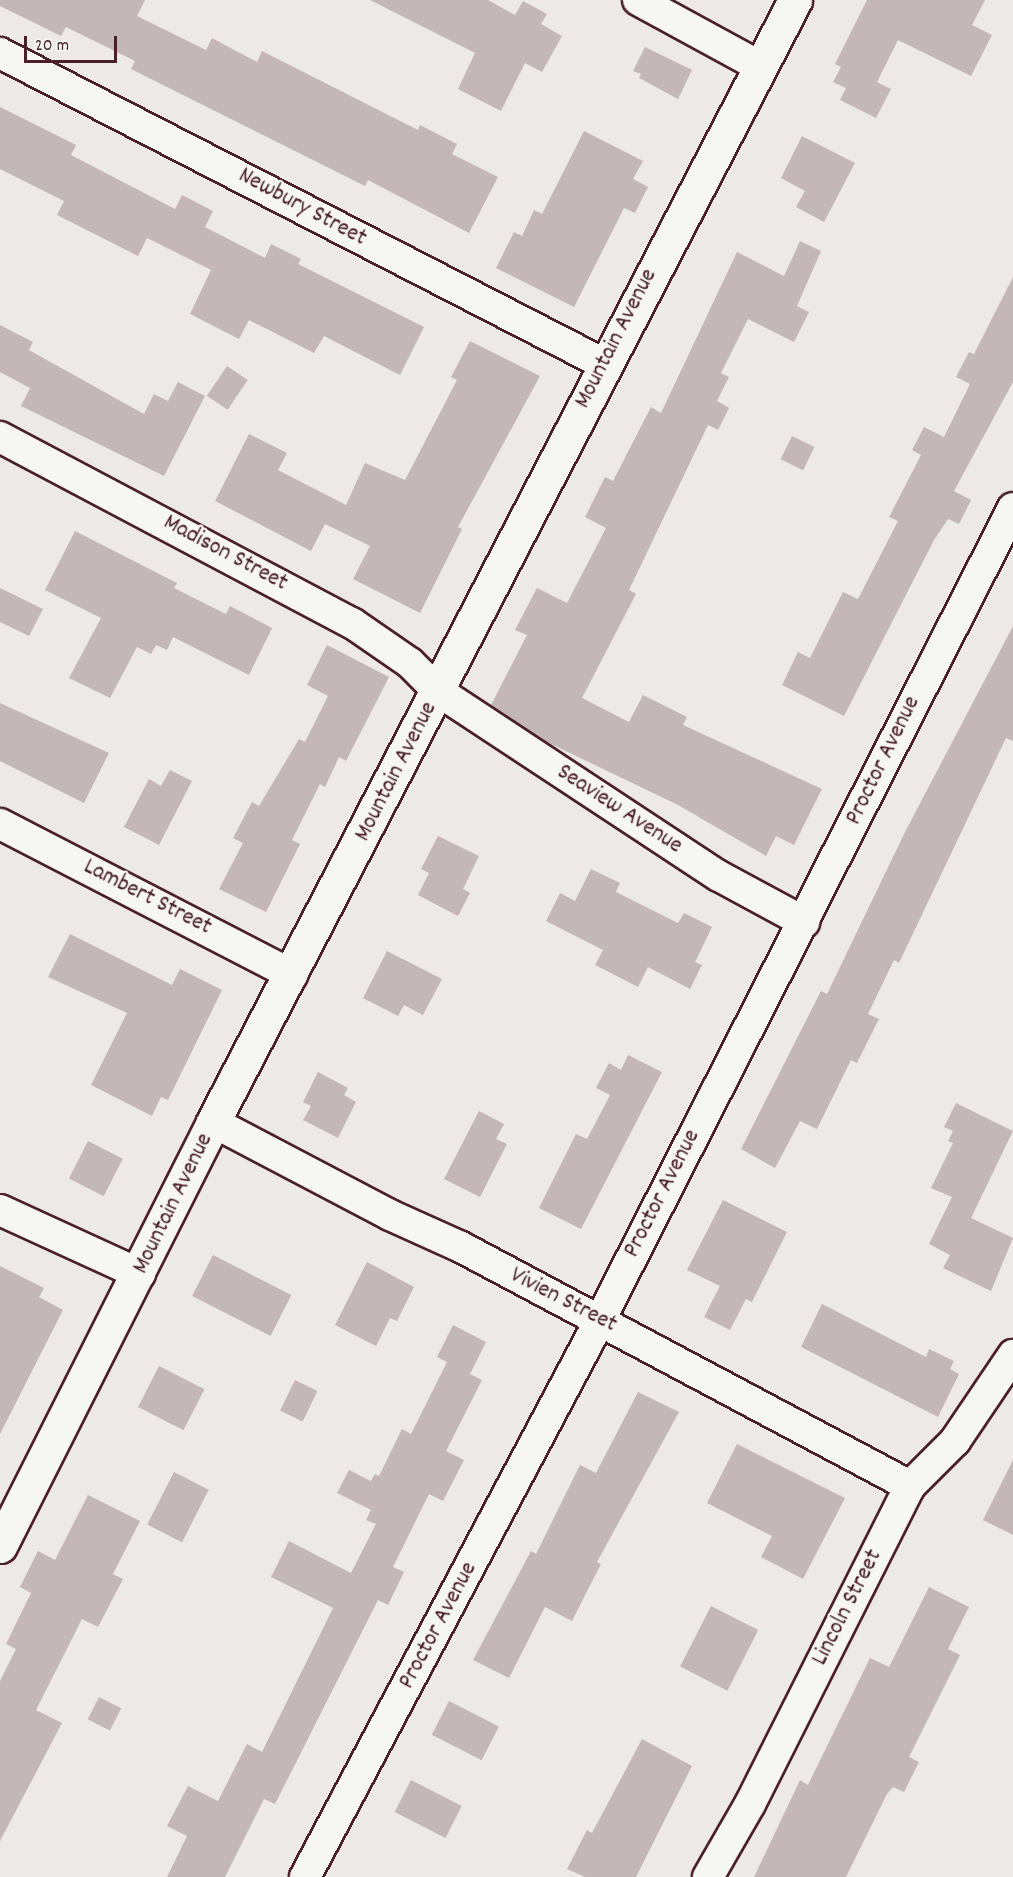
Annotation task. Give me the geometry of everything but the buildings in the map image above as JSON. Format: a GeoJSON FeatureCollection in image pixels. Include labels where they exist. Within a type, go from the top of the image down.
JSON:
{"type":"FeatureCollection","features":[{"type":"Feature","properties":{"kind":"street"},"geometry":{"type":"LineString","coordinates":[[638,0],[761,67]]}},
{"type":"Feature","properties":{"kind":"street","name":"Mountain Avenue"},"geometry":{"type":"LineString","coordinates":[[0,1546],[140,1274],[213,1122],[292,975],[603,364],[795,0]]}},
{"type":"Feature","properties":{"kind":"street","name":"Newbury Street"},"geometry":{"type":"LineString","coordinates":[[0,53],[603,364]]}},
{"type":"Feature","properties":{"kind":"street","name":"Madison Street"},"geometry":{"type":"LineString","coordinates":[[0,437],[352,623],[410,663],[438,691]]}},
{"type":"Feature","properties":{"kind":"street","name":"Proctor Avenue"},"geometry":{"type":"LineString","coordinates":[[305,1877],[600,1320],[1013,508]]}},
{"type":"Feature","properties":{"kind":"street","name":"Seaview Avenue"},"geometry":{"type":"LineString","coordinates":[[438,691],[719,876],[804,922]]}},
{"type":"Feature","properties":{"kind":"street","name":"Lambert Street"},"geometry":{"type":"LineString","coordinates":[[0,824],[292,975]]}},
{"type":"Feature","properties":{"kind":"street","name":"Vivien Street"},"geometry":{"type":"LineString","coordinates":[[213,1122],[600,1320],[910,1486]]}},
{"type":"Feature","properties":{"kind":"street"},"geometry":{"type":"LineString","coordinates":[[0,1210],[140,1274]]}},
{"type":"Feature","properties":{"kind":"street","name":"Lincoln Street"},"geometry":{"type":"LineString","coordinates":[[708,1877],[750,1804],[910,1486],[955,1441],[1013,1355]]}}]}
